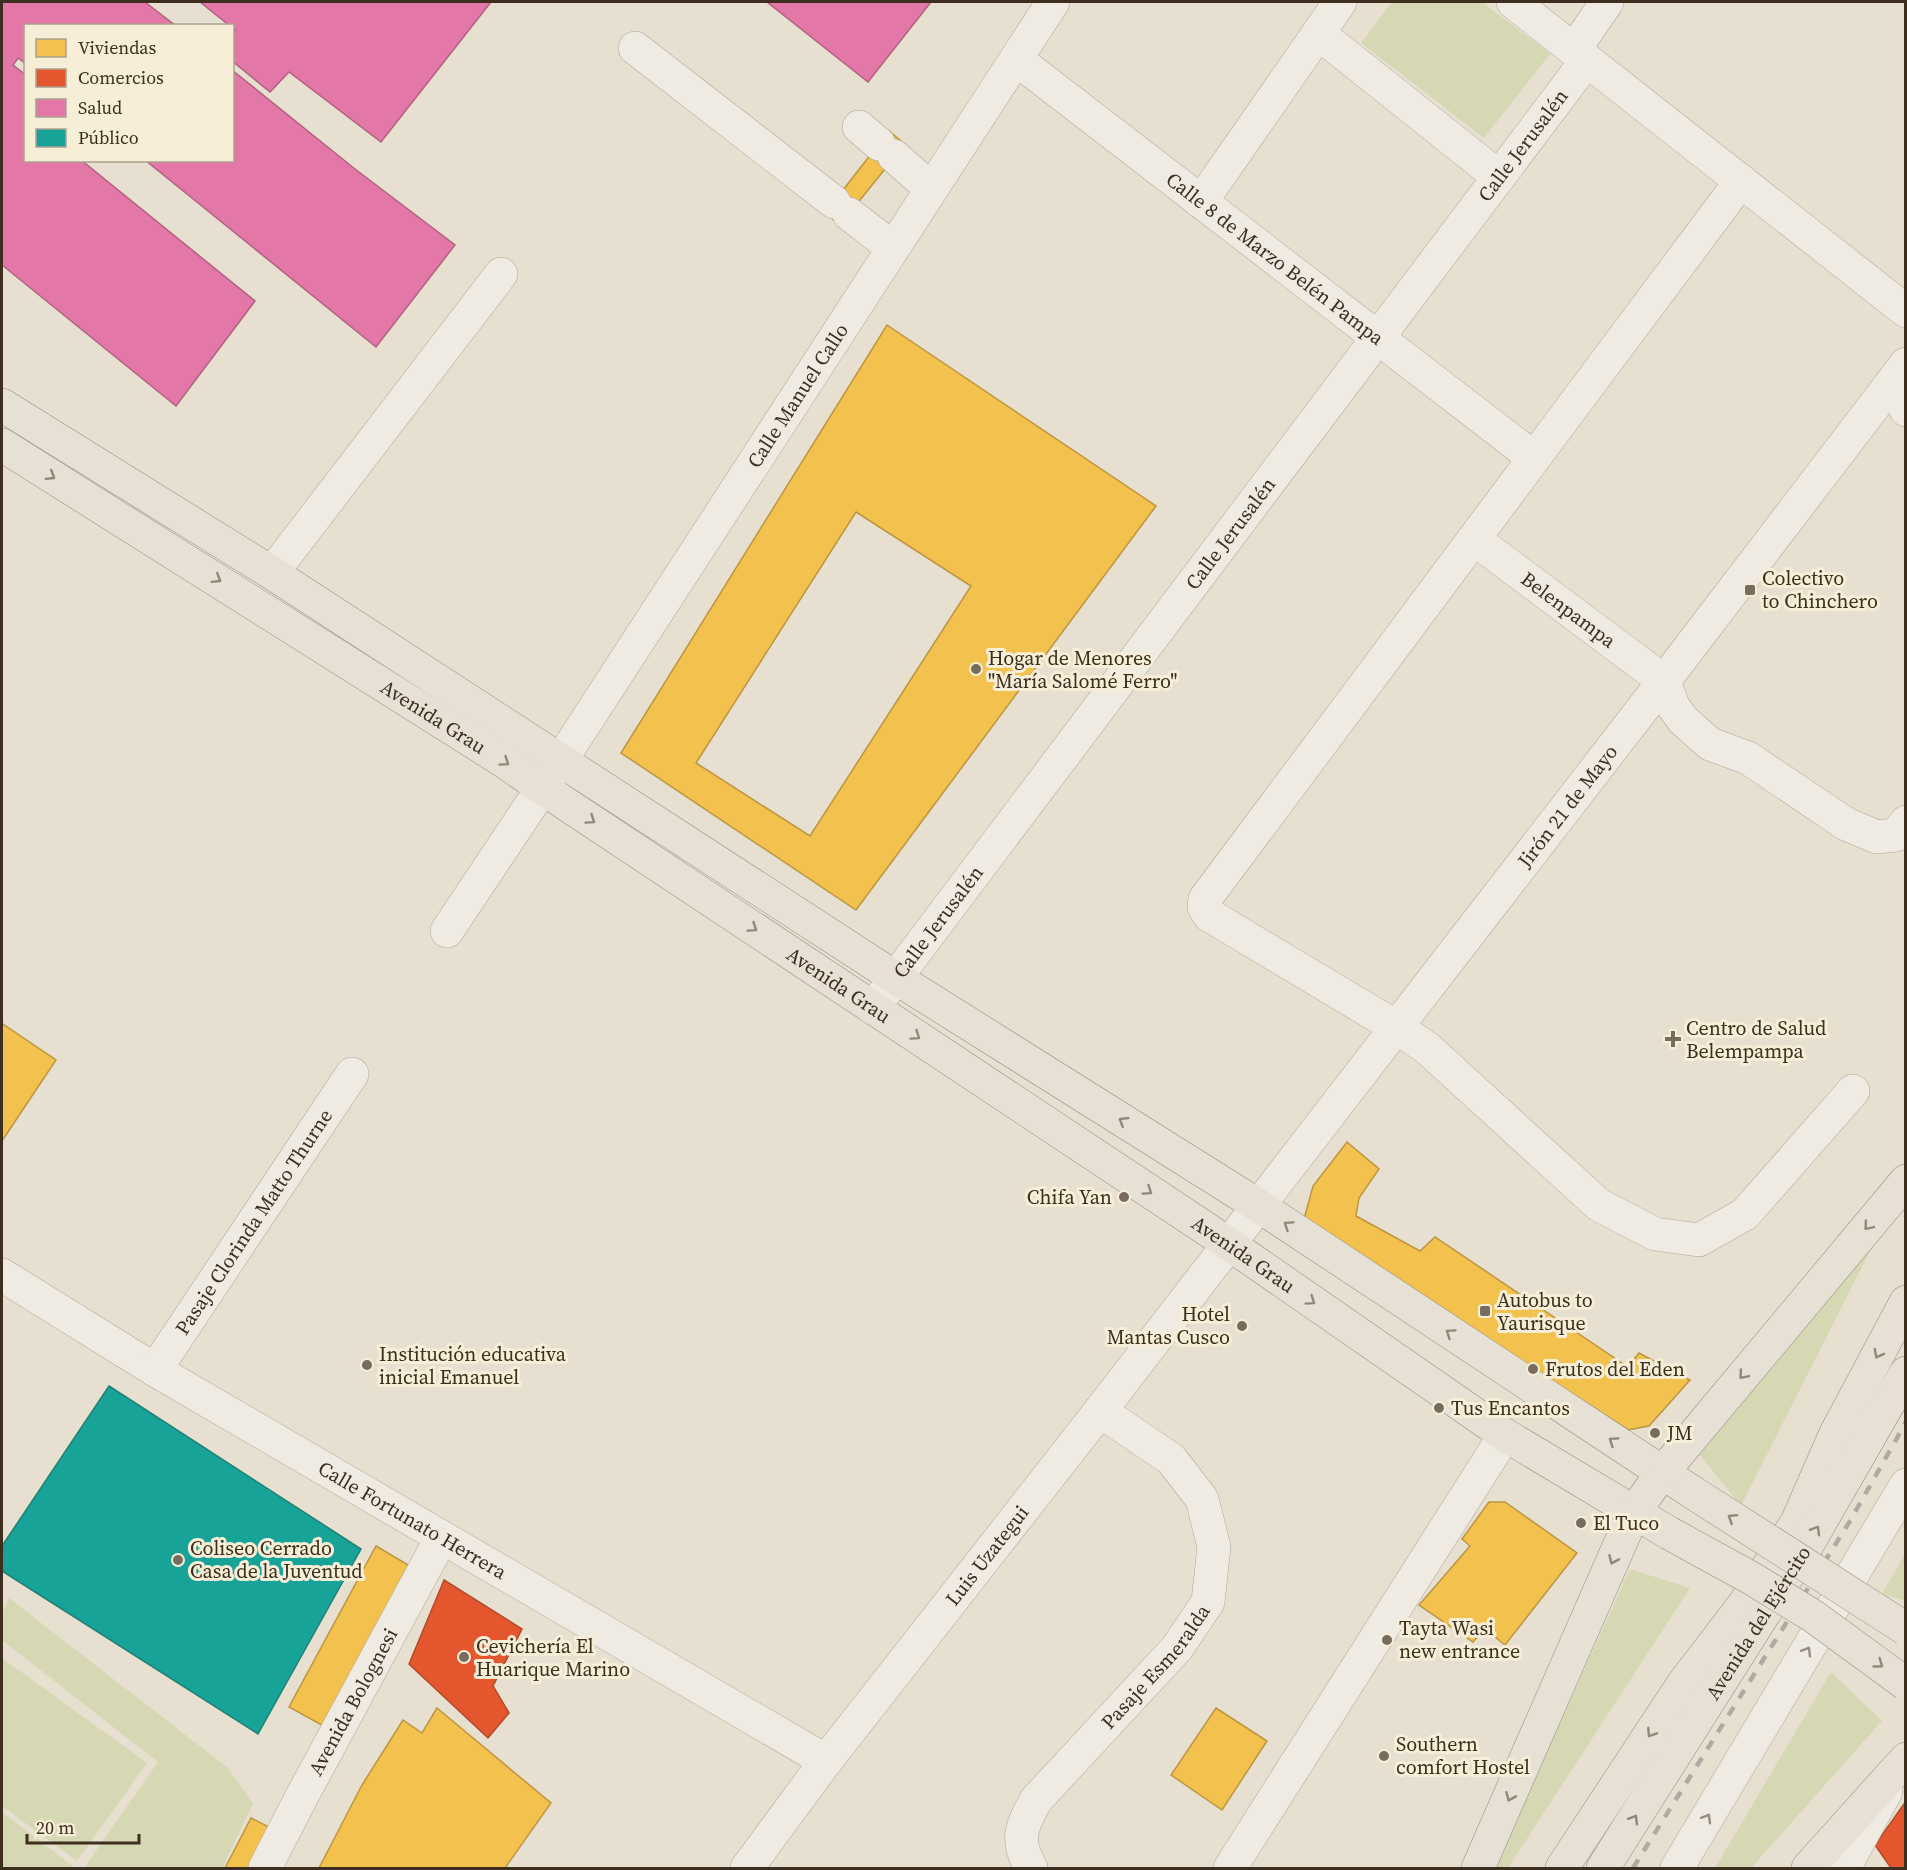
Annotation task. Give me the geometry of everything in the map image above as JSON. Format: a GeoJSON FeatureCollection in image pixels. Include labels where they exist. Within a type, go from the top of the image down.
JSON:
{"type":"FeatureCollection","features":[{"type":"Feature","properties":{"kind":"main road","name":"Avenida Grau"},"geometry":{"type":"LineString","coordinates":[[2,405],[273,573],[896,978],[1259,1206],[1662,1473],[1905,1629]]}},
{"type":"Feature","properties":{"kind":"main road","name":"Avenida Grau"},"geometry":{"type":"LineString","coordinates":[[2,445],[502,760],[1228,1244],[1505,1435],[1813,1616],[1905,1684]]}},
{"type":"Feature","properties":{"kind":"main road"},"geometry":{"type":"LineString","coordinates":[[1478,1869],[1634,1512],[1662,1473],[1905,1181]]}},
{"type":"Feature","properties":{"kind":"main road","name":"Avenida del Ejército"},"geometry":{"type":"LineString","coordinates":[[1562,1869],[1683,1684],[1745,1603],[1797,1522],[1835,1435],[1905,1302]]}},
{"type":"Feature","properties":{"kind":"main road","name":"Avenida del Ejército"},"geometry":{"type":"LineString","coordinates":[[1603,1869],[1806,1547],[1905,1373]]}},
{"type":"Feature","properties":{"kind":"main road"},"geometry":{"type":"LineString","coordinates":[[1808,1869],[1903,1761]]}},
{"type":"Feature","properties":{"kind":"street","name":"Calle Manuel Callo"},"geometry":{"type":"LineString","coordinates":[[542,788],[1053,2]]}},
{"type":"Feature","properties":{"kind":"street"},"geometry":{"type":"LineString","coordinates":[[1201,202],[1340,2]]}},
{"type":"Feature","properties":{"kind":"street"},"geometry":{"type":"LineString","coordinates":[[1513,2],[1905,311]]}},
{"type":"Feature","properties":{"kind":"street","name":"Calle Jerusalén"},"geometry":{"type":"LineString","coordinates":[[873,1008],[1499,177],[1580,55],[1607,2]]}},
{"type":"Feature","properties":{"kind":"street"},"geometry":{"type":"LineString","coordinates":[[1318,33],[1499,177]]}},
{"type":"Feature","properties":{"kind":"street"},"geometry":{"type":"LineString","coordinates":[[635,48],[893,248]]}},
{"type":"Feature","properties":{"kind":"street","name":"Calle 8 de Marzo Belén Pampa"},"geometry":{"type":"LineString","coordinates":[[1016,59],[1534,458]]}},
{"type":"Feature","properties":{"kind":"street"},"geometry":{"type":"LineString","coordinates":[[877,142],[931,189]]}},
{"type":"Feature","properties":{"kind":"street"},"geometry":{"type":"LineString","coordinates":[[1741,182],[1205,899],[1204,907],[1209,915],[1427,1048],[1599,1205],[1655,1234],[1699,1240],[1745,1214],[1852,1091]]}},
{"type":"Feature","properties":{"kind":"street"},"geometry":{"type":"LineString","coordinates":[[273,573],[501,274]]}},
{"type":"Feature","properties":{"kind":"street","name":"Jirón 21 de Mayo"},"geometry":{"type":"LineString","coordinates":[[1228,1244],[1664,681],[1901,385]]}},
{"type":"Feature","properties":{"kind":"street","name":"Belenpampa"},"geometry":{"type":"LineString","coordinates":[[1474,539],[1664,681]]}},
{"type":"Feature","properties":{"kind":"street"},"geometry":{"type":"LineString","coordinates":[[1664,681],[1673,706],[1683,720],[1710,744],[1748,758],[1846,824],[1877,837],[1896,835],[1905,822]]}},
{"type":"Feature","properties":{"kind":"street"},"geometry":{"type":"LineString","coordinates":[[447,931],[542,788]]}},
{"type":"Feature","properties":{"kind":"street","name":"Pasaje Clorinda Matto Thurne"},"geometry":{"type":"LineString","coordinates":[[155,1370],[352,1074]]}},
{"type":"Feature","properties":{"kind":"street","name":"Luis Uzategui"},"geometry":{"type":"LineString","coordinates":[[747,1869],[826,1761],[1228,1244]]}},
{"type":"Feature","properties":{"kind":"street","name":"Calle Fortunato Herrera"},"geometry":{"type":"LineString","coordinates":[[2,1275],[155,1370],[826,1761]]}},
{"type":"Feature","properties":{"kind":"street","name":"Pasaje Esmeralda"},"geometry":{"type":"LineString","coordinates":[[1031,1869],[1022,1847],[1023,1823],[1036,1800],[1177,1648],[1208,1602],[1215,1547],[1202,1499],[1171,1459],[1100,1411]]}},
{"type":"Feature","properties":{"kind":"street"},"geometry":{"type":"LineString","coordinates":[[1230,1869],[1505,1435]]}},
{"type":"Feature","properties":{"kind":"street"},"geometry":{"type":"LineString","coordinates":[[1677,1869],[1905,1485]]}},
{"type":"Feature","properties":{"kind":"street","name":"Avenida Bolognesi"},"geometry":{"type":"LineString","coordinates":[[265,1869],[442,1537]]}},
{"type":"Feature","properties":{"kind":"street"},"geometry":{"type":"LineString","coordinates":[[1853,1863],[1903,1761]]}},
{"type":"Feature","properties":{"kind":"green space"},"geometry":{"type":"Polygon","coordinates":[[[1392,2],[1482,2],[1550,54],[1484,138],[1361,43],[1392,2]]]}},
{"type":"Feature","properties":{"kind":"green space"},"geometry":{"type":"Polygon","coordinates":[[[1872,1247],[1741,1506],[1700,1455],[1872,1247]]]}},
{"type":"Feature","properties":{"kind":"green space"},"geometry":{"type":"Polygon","coordinates":[[[1905,1554],[1905,1601],[1882,1594],[1905,1554]]]}},
{"type":"Feature","properties":{"kind":"green space"},"geometry":{"type":"Polygon","coordinates":[[[1630,1569],[1690,1588],[1508,1868],[1494,1868],[1630,1569]]]}},
{"type":"Feature","properties":{"kind":"green space"},"geometry":{"type":"Polygon","coordinates":[[[9,1598],[228,1768],[253,1804],[222,1868],[84,1868],[158,1762],[2,1640],[2,1613],[9,1598]]]}},
{"type":"Feature","properties":{"kind":"green space"},"geometry":{"type":"Polygon","coordinates":[[[2,1658],[147,1763],[77,1861],[2,1806],[2,1658]]]}},
{"type":"Feature","properties":{"kind":"green space"},"geometry":{"type":"Polygon","coordinates":[[[1831,1672],[1882,1721],[1751,1868],[1715,1868],[1831,1672]]]}},
{"type":"Feature","properties":{"kind":"green space"},"geometry":{"type":"Polygon","coordinates":[[[2,1812],[75,1868],[2,1868],[2,1812]]]}},
{"type":"Feature","properties":{"kind":"building: Viviendas"},"geometry":{"type":"Polygon","coordinates":[[[889,131],[905,144],[840,225],[825,213],[889,131]]]}},
{"type":"Feature","properties":{"kind":"building: Viviendas","name":"Hogar de Menores \"María Salomé Ferro\""},"geometry":{"type":"Polygon","coordinates":[[[887,325],[1156,506],[856,910],[621,753],[887,325]],[[856,512],[696,763],[810,836],[971,586],[856,512]]]}},
{"type":"Feature","properties":{"kind":"building: Viviendas"},"geometry":{"type":"Polygon","coordinates":[[[3,1024],[56,1060],[2,1141],[2,1026],[3,1024]]]}},
{"type":"Feature","properties":{"kind":"building: Viviendas"},"geometry":{"type":"Polygon","coordinates":[[[1347,1142],[1379,1169],[1359,1198],[1356,1216],[1420,1251],[1435,1237],[1628,1367],[1639,1353],[1690,1380],[1649,1426],[1628,1430],[1304,1219],[1313,1186],[1347,1142]]]}},
{"type":"Feature","properties":{"kind":"building: Viviendas"},"geometry":{"type":"Polygon","coordinates":[[[1489,1502],[1505,1502],[1577,1553],[1505,1645],[1485,1629],[1473,1642],[1419,1605],[1470,1546],[1462,1539],[1489,1502]]]}},
{"type":"Feature","properties":{"kind":"building: Viviendas"},"geometry":{"type":"Polygon","coordinates":[[[376,1546],[410,1566],[327,1728],[289,1707],[376,1546]]]}},
{"type":"Feature","properties":{"kind":"building: Viviendas"},"geometry":{"type":"Polygon","coordinates":[[[437,1708],[551,1803],[505,1868],[319,1868],[362,1785],[403,1720],[422,1733],[437,1708]]]}},
{"type":"Feature","properties":{"kind":"building: Viviendas"},"geometry":{"type":"Polygon","coordinates":[[[1216,1708],[1267,1741],[1222,1810],[1171,1775],[1216,1708]]]}},
{"type":"Feature","properties":{"kind":"building: Viviendas"},"geometry":{"type":"Polygon","coordinates":[[[251,1818],[271,1828],[251,1868],[225,1868],[251,1818]]]}},
{"type":"Feature","properties":{"kind":"building: Comercios"},"geometry":{"type":"Polygon","coordinates":[[[444,1580],[522,1629],[493,1686],[509,1713],[488,1738],[409,1664],[444,1580]]]}},
{"type":"Feature","properties":{"kind":"building: Comercios"},"geometry":{"type":"Polygon","coordinates":[[[1906,1801],[1906,1868],[1891,1868],[1875,1845],[1906,1801]]]}},
{"type":"Feature","properties":{"kind":"building: Salud"},"geometry":{"type":"Polygon","coordinates":[[[2,2],[145,2],[173,24],[24,24],[24,62],[18,58],[13,65],[24,73],[24,162],[83,162],[255,301],[176,406],[2,265],[2,2]]]}},
{"type":"Feature","properties":{"kind":"building: Salud"},"geometry":{"type":"Polygon","coordinates":[[[200,2],[491,2],[381,142],[289,72],[270,92],[234,63],[234,24],[228,24],[200,2]]]}},
{"type":"Feature","properties":{"kind":"building: Salud"},"geometry":{"type":"Polygon","coordinates":[[[767,2],[931,2],[868,82],[767,2]]]}},
{"type":"Feature","properties":{"kind":"building: Salud"},"geometry":{"type":"Polygon","coordinates":[[[234,72],[355,169],[455,245],[376,347],[147,162],[234,162],[234,72]]]}},
{"type":"Feature","properties":{"kind":"building: Público","name":"Coliseo Cerrado Casa de la Juventud"},"geometry":{"type":"Polygon","coordinates":[[[109,1386],[361,1549],[258,1734],[2,1571],[2,1546],[109,1386]]]}},
{"type":"Feature","properties":{"kind":"railway"},"geometry":{"type":"LineString","coordinates":[[1633,1868],[1850,1521],[1906,1422]]}},
{"type":"Feature","properties":{"kind":"place","name":"Colectivo to Chinchero"},"geometry":{"type":"Point","coordinates":[1750,590]}},
{"type":"Feature","properties":{"kind":"place","name":"Hogar de Menores \"María Salomé Ferro\""},"geometry":{"type":"Point","coordinates":[976,669]}},
{"type":"Feature","properties":{"kind":"place","name":"Centro de Salud Belempampa"},"geometry":{"type":"Point","coordinates":[1673,1039]}},
{"type":"Feature","properties":{"kind":"place","name":"Chifa Yan"},"geometry":{"type":"Point","coordinates":[1124,1197]}},
{"type":"Feature","properties":{"kind":"place","name":"Autobus to Yaurisque"},"geometry":{"type":"Point","coordinates":[1485,1311]}},
{"type":"Feature","properties":{"kind":"place","name":"Hotel Mantas Cusco"},"geometry":{"type":"Point","coordinates":[1242,1326]}},
{"type":"Feature","properties":{"kind":"place","name":"Institución educativa inicial Emanuel"},"geometry":{"type":"Point","coordinates":[367,1365]}},
{"type":"Feature","properties":{"kind":"place","name":"Frutos del Eden"},"geometry":{"type":"Point","coordinates":[1533,1369]}},
{"type":"Feature","properties":{"kind":"place","name":"Tus Encantos"},"geometry":{"type":"Point","coordinates":[1439,1408]}},
{"type":"Feature","properties":{"kind":"place","name":"JM"},"geometry":{"type":"Point","coordinates":[1655,1433]}},
{"type":"Feature","properties":{"kind":"place","name":"El Tuco"},"geometry":{"type":"Point","coordinates":[1581,1523]}},
{"type":"Feature","properties":{"kind":"place","name":"Coliseo Cerrado Casa de la Juventud"},"geometry":{"type":"Point","coordinates":[178,1560]}},
{"type":"Feature","properties":{"kind":"place","name":"Tayta Wasi new entrance"},"geometry":{"type":"Point","coordinates":[1387,1640]}},
{"type":"Feature","properties":{"kind":"place","name":"Cevichería El Huarique Marino"},"geometry":{"type":"Point","coordinates":[464,1657]}},
{"type":"Feature","properties":{"kind":"place","name":"Southern comfort Hostel"},"geometry":{"type":"Point","coordinates":[1384,1756]}}]}
